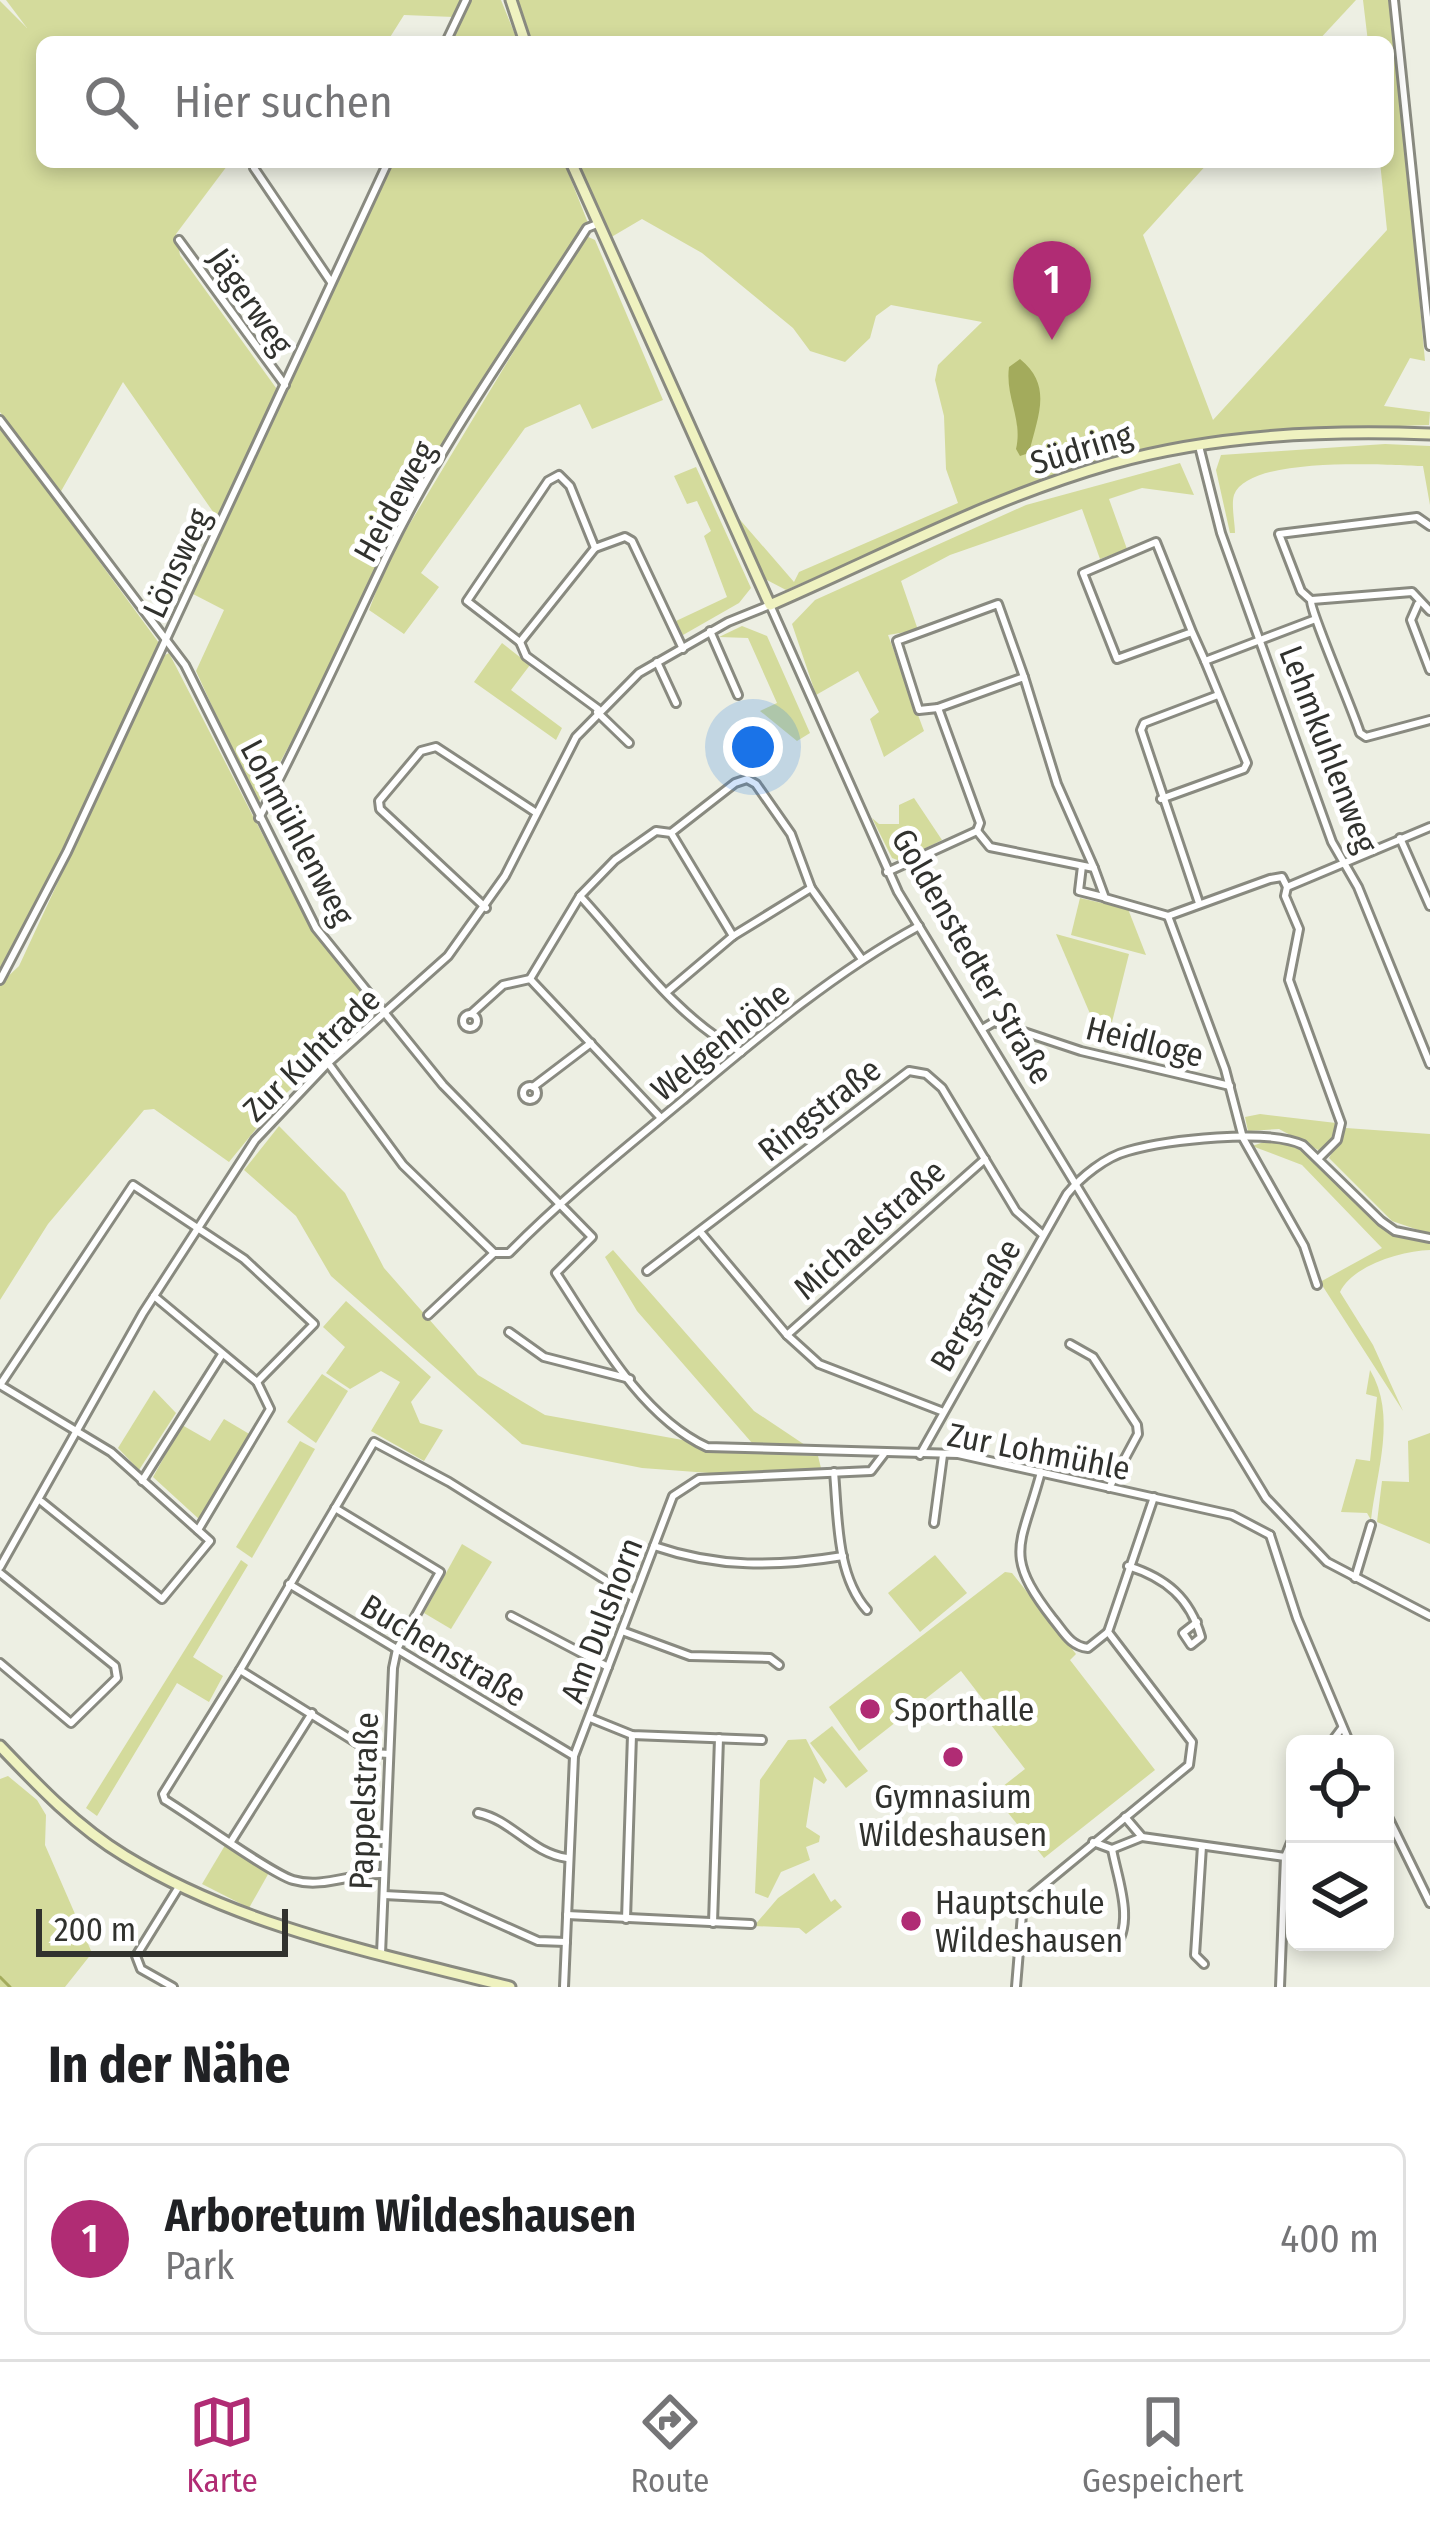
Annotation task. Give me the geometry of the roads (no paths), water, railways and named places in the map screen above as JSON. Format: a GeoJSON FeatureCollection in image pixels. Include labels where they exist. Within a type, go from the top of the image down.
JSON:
{"type":"FeatureCollection","features":[{"type":"Feature","properties":{"kind":"main road"},"geometry":{"type":"LineString","coordinates":[[511,0],[523,36]]}},
{"type":"Feature","properties":{"kind":"main road","name":"Goldenstedter Straße"},"geometry":{"type":"LineString","coordinates":[[574,168],[770,605]]}},
{"type":"Feature","properties":{"kind":"main road","name":"Südring"},"geometry":{"type":"LineString","coordinates":[[770,605],[1004,501],[1111,464],[1198,446],[1315,432],[1430,434]]}},
{"type":"Feature","properties":{"kind":"main road"},"geometry":{"type":"LineString","coordinates":[[0,1746],[82,1825],[123,1855],[180,1886],[253,1919],[510,1987]]}},
{"type":"Feature","properties":{"kind":"street"},"geometry":{"type":"LineString","coordinates":[[449,36],[466,0]]}},
{"type":"Feature","properties":{"kind":"street"},"geometry":{"type":"LineString","coordinates":[[1394,0],[1430,346]]}},
{"type":"Feature","properties":{"kind":"street"},"geometry":{"type":"LineString","coordinates":[[254,168],[331,282]]}},
{"type":"Feature","properties":{"kind":"street","name":"Lönsweg"},"geometry":{"type":"LineString","coordinates":[[0,980],[16,959],[385,168]]}},
{"type":"Feature","properties":{"kind":"street","name":"Heideweg"},"geometry":{"type":"LineString","coordinates":[[259,818],[364,613],[386,556],[586,228],[597,224]]}},
{"type":"Feature","properties":{"kind":"street","name":"Jägerweg"},"geometry":{"type":"LineString","coordinates":[[179,240],[285,386]]}},
{"type":"Feature","properties":{"kind":"street","name":"Lohmühlenweg"},"geometry":{"type":"LineString","coordinates":[[0,420],[185,665],[316,928],[443,1084],[592,1237]]}},
{"type":"Feature","properties":{"kind":"street","name":"Lehmkuhlenweg"},"geometry":{"type":"LineString","coordinates":[[1198,446],[1221,532],[1332,842],[1428,1050],[1430,1064]]}},
{"type":"Feature","properties":{"kind":"street"},"geometry":{"type":"LineString","coordinates":[[595,548],[570,485],[559,475],[548,481],[509,536],[469,596],[470,604],[520,642],[526,656],[598,711],[629,743]]}},
{"type":"Feature","properties":{"kind":"street"},"geometry":{"type":"LineString","coordinates":[[1430,526],[1417,517],[1282,531],[1301,591],[1311,600],[1313,620],[1326,634],[1360,733],[1366,737],[1430,720]]}},
{"type":"Feature","properties":{"kind":"street"},"geometry":{"type":"LineString","coordinates":[[520,642],[595,548],[625,537],[632,541],[682,649]]}},
{"type":"Feature","properties":{"kind":"street"},"geometry":{"type":"LineString","coordinates":[[1161,799],[1244,769],[1247,763],[1156,542],[1083,573],[1112,657],[1192,632]]}},
{"type":"Feature","properties":{"kind":"street"},"geometry":{"type":"LineString","coordinates":[[1311,600],[1394,590],[1412,592],[1418,604],[1430,611]]}},
{"type":"Feature","properties":{"kind":"street"},"geometry":{"type":"LineString","coordinates":[[1024,677],[938,708],[919,710],[897,641],[998,604],[1024,677],[1057,784],[1106,898]]}},
{"type":"Feature","properties":{"kind":"street"},"geometry":{"type":"LineString","coordinates":[[1418,604],[1411,620],[1430,670]]}},
{"type":"Feature","properties":{"kind":"street","name":"Zur Kuhtrade"},"geometry":{"type":"LineString","coordinates":[[0,1570],[154,1296],[255,1140],[328,1063],[448,956],[486,908],[576,736],[598,711],[657,662],[770,605]]}},
{"type":"Feature","properties":{"kind":"street","name":"Goldenstedter Straße"},"geometry":{"type":"LineString","coordinates":[[770,605],[887,872],[1284,1522],[1308,1547],[1355,1578],[1430,1616]]}},
{"type":"Feature","properties":{"kind":"street"},"geometry":{"type":"LineString","coordinates":[[1205,661],[1313,620]]}},
{"type":"Feature","properties":{"kind":"street"},"geometry":{"type":"LineString","coordinates":[[710,632],[738,695]]}},
{"type":"Feature","properties":{"kind":"street"},"geometry":{"type":"LineString","coordinates":[[657,662],[676,703]]}},
{"type":"Feature","properties":{"kind":"street"},"geometry":{"type":"LineString","coordinates":[[1199,903],[1161,799],[1144,723],[1218,695]]}},
{"type":"Feature","properties":{"kind":"street"},"geometry":{"type":"LineString","coordinates":[[887,872],[976,831],[980,823],[938,708]]}},
{"type":"Feature","properties":{"kind":"street"},"geometry":{"type":"LineString","coordinates":[[486,908],[392,820],[379,801],[421,751],[436,747],[535,812]]}},
{"type":"Feature","properties":{"kind":"street"},"geometry":{"type":"LineString","coordinates":[[471,1014],[502,985],[530,979],[589,883],[656,831],[671,832],[747,779],[779,813],[811,888],[861,958]]}},
{"type":"Feature","properties":{"kind":"street"},"geometry":{"type":"LineString","coordinates":[[1287,887],[1430,827]]}},
{"type":"Feature","properties":{"kind":"street"},"geometry":{"type":"LineString","coordinates":[[976,831],[990,847],[1094,868]]}},
{"type":"Feature","properties":{"kind":"street"},"geometry":{"type":"LineString","coordinates":[[671,832],[733,936]]}},
{"type":"Feature","properties":{"kind":"street"},"geometry":{"type":"LineString","coordinates":[[1400,837],[1430,906]]}},
{"type":"Feature","properties":{"kind":"street"},"geometry":{"type":"LineString","coordinates":[[1082,866],[1079,891],[1168,916],[1282,877],[1299,928],[1289,980],[1341,1123],[1337,1140],[1318,1159]]}},
{"type":"Feature","properties":{"kind":"street"},"geometry":{"type":"LineString","coordinates":[[668,991],[733,936],[811,888]]}},
{"type":"Feature","properties":{"kind":"street"},"geometry":{"type":"LineString","coordinates":[[580,896],[710,1036],[741,1052]]}},
{"type":"Feature","properties":{"kind":"street","name":"Heidloge"},"geometry":{"type":"LineString","coordinates":[[1168,916],[1244,1138],[1304,1246],[1317,1285]]}},
{"type":"Feature","properties":{"kind":"street","name":"Welgenhöhe"},"geometry":{"type":"LineString","coordinates":[[428,1315],[494,1253],[509,1252],[557,1203],[741,1052],[861,958],[919,926]]}},
{"type":"Feature","properties":{"kind":"street"},"geometry":{"type":"LineString","coordinates":[[530,979],[662,1118]]}},
{"type":"Feature","properties":{"kind":"street","name":"Heidloge"},"geometry":{"type":"LineString","coordinates":[[982,1029],[994,1022],[1081,1051],[1230,1086]]}},
{"type":"Feature","properties":{"kind":"street"},"geometry":{"type":"LineString","coordinates":[[533,1087],[591,1042]]}},
{"type":"Feature","properties":{"kind":"street"},"geometry":{"type":"LineString","coordinates":[[328,1063],[404,1165],[494,1253]]}},
{"type":"Feature","properties":{"kind":"street","name":"Ringstraße"},"geometry":{"type":"LineString","coordinates":[[647,1271],[693,1234],[702,1234],[909,1071],[926,1074],[942,1088],[1016,1211],[1043,1235]]}},
{"type":"Feature","properties":{"kind":"street"},"geometry":{"type":"LineString","coordinates":[[1077,1183],[1125,1151],[1289,1138],[1395,1231],[1430,1238]]}},
{"type":"Feature","properties":{"kind":"street","name":"Michaelstraße"},"geometry":{"type":"LineString","coordinates":[[788,1335],[985,1159]]}},
{"type":"Feature","properties":{"kind":"street","name":"Bergstraße"},"geometry":{"type":"LineString","coordinates":[[920,1455],[941,1411],[1077,1183]]}},
{"type":"Feature","properties":{"kind":"street"},"geometry":{"type":"LineString","coordinates":[[41,1501],[162,1599],[210,1541],[80,1431],[1,1385],[133,1185],[244,1259],[314,1324],[257,1382]]}},
{"type":"Feature","properties":{"kind":"street"},"geometry":{"type":"LineString","coordinates":[[702,1234],[788,1335],[838,1374],[941,1411]]}},
{"type":"Feature","properties":{"kind":"street","name":"Zur Lohmühle"},"geometry":{"type":"LineString","coordinates":[[592,1237],[556,1273],[630,1379],[684,1433],[707,1447],[943,1454],[1232,1515],[1270,1534]]}},
{"type":"Feature","properties":{"kind":"street"},"geometry":{"type":"LineString","coordinates":[[154,1296],[216,1343],[220,1356],[257,1382],[270,1409],[198,1531]]}},
{"type":"Feature","properties":{"kind":"street"},"geometry":{"type":"LineString","coordinates":[[509,1332],[544,1358],[630,1379]]}},
{"type":"Feature","properties":{"kind":"street"},"geometry":{"type":"LineString","coordinates":[[1070,1344],[1093,1357],[1137,1425],[1138,1434],[1109,1488]]}},
{"type":"Feature","properties":{"kind":"street"},"geometry":{"type":"LineString","coordinates":[[142,1481],[220,1356]]}},
{"type":"Feature","properties":{"kind":"street"},"geometry":{"type":"LineString","coordinates":[[385,1874],[355,1872],[334,1882],[291,1880],[163,1794],[374,1442],[449,1482],[634,1598]]}},
{"type":"Feature","properties":{"kind":"street","name":"Am Dulshorn"},"geometry":{"type":"LineString","coordinates":[[564,1987],[574,1756],[673,1496],[687,1482],[871,1471],[884,1454]]}},
{"type":"Feature","properties":{"kind":"street"},"geometry":{"type":"LineString","coordinates":[[934,1522],[943,1454]]}},
{"type":"Feature","properties":{"kind":"street"},"geometry":{"type":"LineString","coordinates":[[834,1472],[843,1556],[854,1593],[867,1610]]}},
{"type":"Feature","properties":{"kind":"street"},"geometry":{"type":"LineString","coordinates":[[1041,1472],[1018,1567],[1023,1580],[1081,1648],[1108,1632],[1154,1498]]}},
{"type":"Feature","properties":{"kind":"street"},"geometry":{"type":"LineString","coordinates":[[335,1508],[440,1572],[397,1649]]}},
{"type":"Feature","properties":{"kind":"street"},"geometry":{"type":"LineString","coordinates":[[1284,1522],[1270,1534],[1346,1735]]}},
{"type":"Feature","properties":{"kind":"street"},"geometry":{"type":"LineString","coordinates":[[1355,1578],[1371,1525]]}},
{"type":"Feature","properties":{"kind":"street"},"geometry":{"type":"LineString","coordinates":[[654,1546],[712,1564],[743,1566],[843,1556]]}},
{"type":"Feature","properties":{"kind":"street"},"geometry":{"type":"LineString","coordinates":[[1128,1566],[1163,1580],[1197,1622]]}},
{"type":"Feature","properties":{"kind":"street"},"geometry":{"type":"LineString","coordinates":[[0,1570],[115,1666],[117,1678],[71,1724],[0,1663]]}},
{"type":"Feature","properties":{"kind":"street","name":"Buchenstraße"},"geometry":{"type":"LineString","coordinates":[[289,1584],[574,1756]]}},
{"type":"Feature","properties":{"kind":"street"},"geometry":{"type":"LineString","coordinates":[[511,1616],[608,1667]]}},
{"type":"Feature","properties":{"kind":"street"},"geometry":{"type":"LineString","coordinates":[[622,1630],[690,1656],[770,1658],[778,1665]]}},
{"type":"Feature","properties":{"kind":"street"},"geometry":{"type":"LineString","coordinates":[[1016,1987],[1023,1902],[1189,1765],[1194,1753],[1192,1742],[1108,1632]]}},
{"type":"Feature","properties":{"kind":"street","name":"Pappelstraße"},"geometry":{"type":"LineString","coordinates":[[381,1954],[397,1649]]}},
{"type":"Feature","properties":{"kind":"street"},"geometry":{"type":"LineString","coordinates":[[240,1670],[373,1753],[389,1754]]}},
{"type":"Feature","properties":{"kind":"street"},"geometry":{"type":"LineString","coordinates":[[232,1840],[312,1713]]}},
{"type":"Feature","properties":{"kind":"street"},"geometry":{"type":"LineString","coordinates":[[590,1718],[632,1735],[762,1740]]}},
{"type":"Feature","properties":{"kind":"street"},"geometry":{"type":"LineString","coordinates":[[1337,1735],[1342,1728]]}},
{"type":"Feature","properties":{"kind":"street"},"geometry":{"type":"LineString","coordinates":[[626,1919],[632,1735]]}},
{"type":"Feature","properties":{"kind":"street"},"geometry":{"type":"LineString","coordinates":[[713,1923],[719,1738]]}},
{"type":"Feature","properties":{"kind":"street"},"geometry":{"type":"LineString","coordinates":[[478,1813],[492,1816],[545,1855],[567,1858]]}},
{"type":"Feature","properties":{"kind":"street"},"geometry":{"type":"LineString","coordinates":[[1125,1817],[1142,1837]]}},
{"type":"Feature","properties":{"kind":"street"},"geometry":{"type":"LineString","coordinates":[[1394,1829],[1430,1903]]}},
{"type":"Feature","properties":{"kind":"street"},"geometry":{"type":"LineString","coordinates":[[1093,1842],[1112,1849],[1142,1837],[1286,1857],[1280,1987]]}},
{"type":"Feature","properties":{"kind":"street"},"geometry":{"type":"LineString","coordinates":[[1202,1846],[1195,1955],[1204,1964]]}},
{"type":"Feature","properties":{"kind":"street"},"geometry":{"type":"LineString","coordinates":[[1112,1849],[1123,1876],[1120,1941],[1113,1950]]}},
{"type":"Feature","properties":{"kind":"street"},"geometry":{"type":"LineString","coordinates":[[173,1987],[141,1969],[136,1960],[180,1886]]}},
{"type":"Feature","properties":{"kind":"street"},"geometry":{"type":"LineString","coordinates":[[384,1895],[442,1898],[538,1941],[566,1942]]}},
{"type":"Feature","properties":{"kind":"street"},"geometry":{"type":"LineString","coordinates":[[567,1915],[751,1924]]}},
{"type":"Feature","properties":{"kind":"street"},"geometry":{"type":"LineString","coordinates":[[448,1987],[455,1973]]}},
{"type":"Feature","properties":{"kind":"waterway"},"geometry":{"type":"LineString","coordinates":[[0,1977],[10,1987]]}},
{"type":"Feature","properties":{"kind":"place","name":"Arboretum Wildeshausen"},"geometry":{"type":"Point","coordinates":[1052,340]}},
{"type":"Feature","properties":{"kind":"place","name":"Sporthalle"},"geometry":{"type":"Point","coordinates":[870,1709]}},
{"type":"Feature","properties":{"kind":"place","name":"Gymnasium Wildeshausen"},"geometry":{"type":"Point","coordinates":[953,1757]}},
{"type":"Feature","properties":{"kind":"place","name":"Hauptschule Wildeshausen"},"geometry":{"type":"Point","coordinates":[911,1921]}}]}
